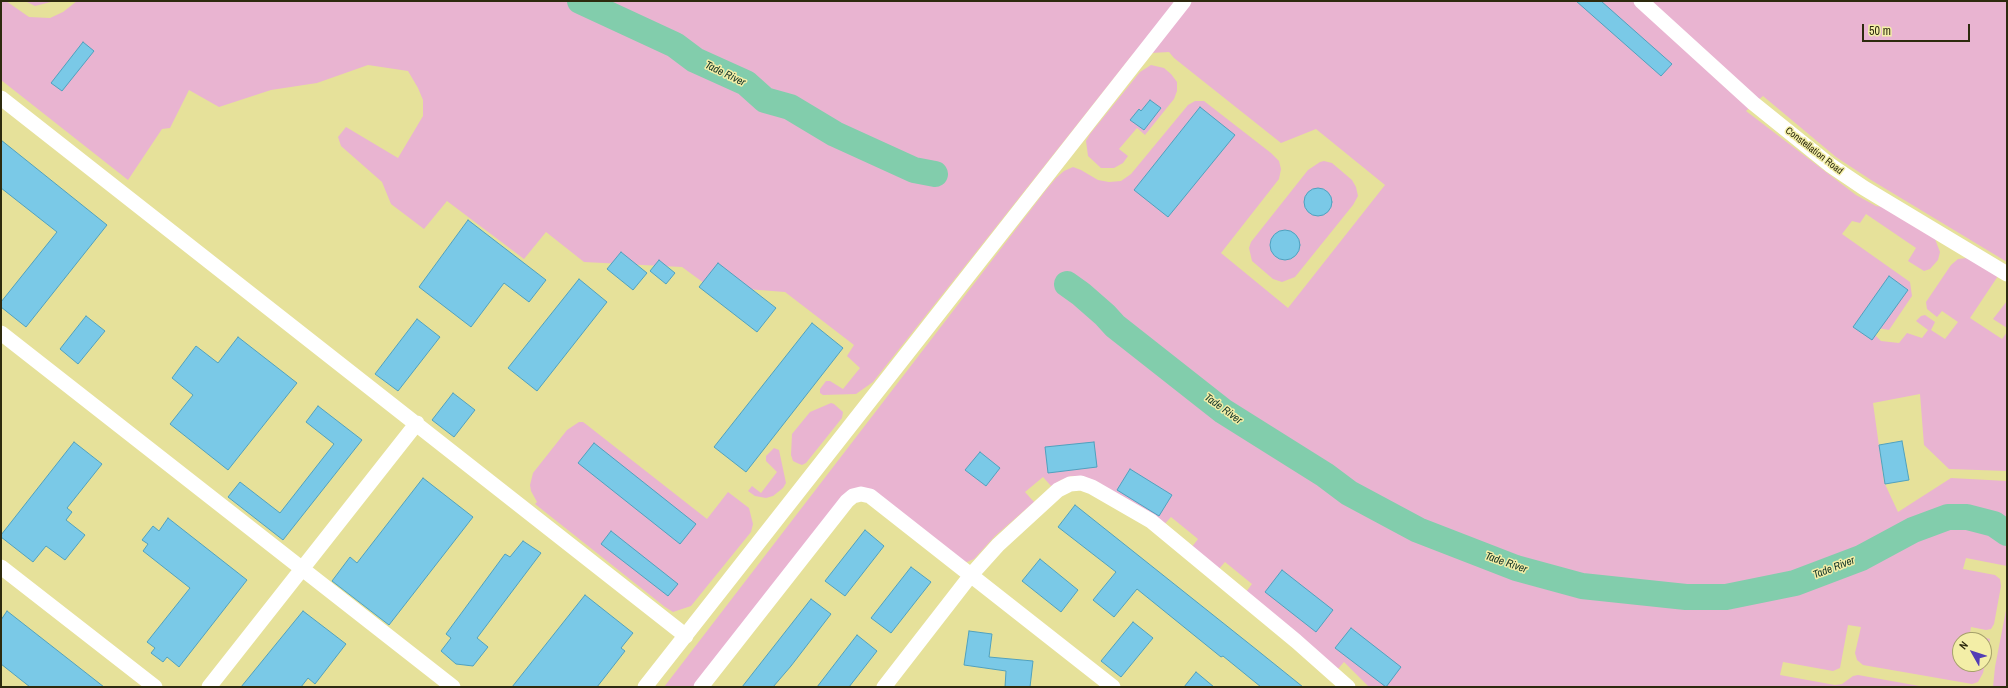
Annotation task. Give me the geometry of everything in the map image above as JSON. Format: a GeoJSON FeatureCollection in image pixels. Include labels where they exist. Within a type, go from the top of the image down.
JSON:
{"type":"FeatureCollection","features":[{"type":"Feature","properties":{"kind":"lane"},"geometry":{"type":"LineString","coordinates":[[645,687],[1184,1]]}},
{"type":"Feature","properties":{"kind":"lane","name":"Constellation Road"},"geometry":{"type":"LineString","coordinates":[[1641,1],[1753,102],[1830,165],[1864,188],[2007,274]]}},
{"type":"Feature","properties":{"kind":"lane"},"geometry":{"type":"LineString","coordinates":[[1,98],[417,423],[686,636]]}},
{"type":"Feature","properties":{"kind":"lane"},"geometry":{"type":"LineString","coordinates":[[1,333],[453,687]]}},
{"type":"Feature","properties":{"kind":"lane"},"geometry":{"type":"LineString","coordinates":[[209,687],[417,423]]}},
{"type":"Feature","properties":{"kind":"lane"},"geometry":{"type":"LineString","coordinates":[[884,687],[971,575],[998,545],[1046,500],[1058,490],[1070,484],[1081,484],[1092,487],[1151,521],[1296,641],[1348,687]]}},
{"type":"Feature","properties":{"kind":"lane"},"geometry":{"type":"LineString","coordinates":[[701,687],[847,501],[853,496],[861,494],[870,496],[1113,687]]}},
{"type":"Feature","properties":{"kind":"lane"},"geometry":{"type":"LineString","coordinates":[[1,567],[155,687]]}},
{"type":"Feature","properties":{"kind":"shaded area"},"geometry":{"type":"Polygon","coordinates":[[[1,1],[6,1],[29,17],[50,18],[63,12],[77,1],[2007,1],[2007,262],[1871,180],[1836,157],[1763,96],[1746,111],[1856,195],[1876,206],[1882,207],[1935,239],[1940,252],[1938,260],[1930,269],[1924,271],[1908,261],[1916,248],[1866,214],[1860,223],[1852,221],[1842,234],[1910,282],[1912,296],[1889,330],[1877,328],[1874,334],[1881,341],[1899,343],[1907,333],[1922,338],[1928,330],[1916,321],[1921,316],[1925,315],[1935,322],[1931,330],[1945,339],[1958,322],[1942,311],[1937,317],[1927,309],[1926,302],[1951,265],[1958,259],[1967,258],[1998,276],[1970,318],[2002,339],[2007,332],[2007,471],[1949,469],[1924,445],[1920,394],[1873,403],[1884,482],[1898,512],[1951,478],[2007,481],[2007,566],[1966,558],[1963,569],[1995,575],[2000,579],[2001,586],[1994,624],[1991,629],[1986,630],[1971,627],[1970,632],[1952,632],[1952,672],[1983,673],[1978,682],[1972,684],[1863,665],[1857,660],[1855,653],[1861,627],[1848,625],[1840,668],[1833,671],[1783,662],[1780,675],[1835,685],[1842,684],[1853,676],[1858,675],[1925,687],[1369,687],[1344,662],[1337,670],[1246,592],[1252,584],[1225,562],[1218,570],[1191,548],[1198,539],[1171,517],[1163,526],[1098,482],[1082,476],[1071,476],[1051,486],[1043,477],[1025,492],[1034,502],[995,536],[974,559],[967,562],[956,560],[865,490],[695,687],[664,687],[1046,190],[1064,171],[1073,167],[1098,180],[1109,182],[1121,181],[1131,174],[1188,105],[1195,101],[1204,101],[1271,153],[1279,161],[1281,169],[1279,179],[1221,253],[1288,308],[1385,185],[1316,129],[1281,143],[1174,58],[1169,52],[1133,54],[873,382],[856,394],[823,395],[820,393],[820,389],[826,381],[830,381],[843,389],[860,368],[847,356],[854,345],[785,292],[708,286],[682,267],[584,262],[546,232],[524,259],[447,201],[424,229],[391,204],[382,182],[341,146],[338,137],[346,127],[398,158],[423,116],[423,100],[408,71],[368,65],[317,83],[271,90],[219,107],[189,90],[170,128],[162,129],[128,180],[1,80],[1,1]]]}},
{"type":"Feature","properties":{"kind":"shaded area"},"geometry":{"type":"Polygon","coordinates":[[[25,1],[55,1],[35,6],[25,1]]]}},
{"type":"Feature","properties":{"kind":"shaded area"},"geometry":{"type":"Polygon","coordinates":[[[1151,65],[1164,68],[1177,82],[1177,91],[1174,99],[1145,135],[1137,128],[1119,149],[1128,156],[1123,163],[1114,168],[1101,168],[1088,156],[1086,141],[1140,72],[1151,65]]]}},
{"type":"Feature","properties":{"kind":"shaded area"},"geometry":{"type":"Polygon","coordinates":[[[1324,161],[1332,163],[1352,180],[1356,187],[1358,196],[1353,205],[1295,277],[1282,282],[1273,279],[1252,261],[1249,248],[1251,242],[1308,170],[1324,161]]]}},
{"type":"Feature","properties":{"kind":"shaded area"},"geometry":{"type":"Polygon","coordinates":[[[2007,301],[2007,328],[1993,319],[2007,301]]]}},
{"type":"Feature","properties":{"kind":"shaded area"},"geometry":{"type":"Polygon","coordinates":[[[831,403],[843,412],[842,418],[806,463],[802,465],[793,461],[791,455],[792,434],[810,412],[831,403]]]}},
{"type":"Feature","properties":{"kind":"shaded area"},"geometry":{"type":"Polygon","coordinates":[[[579,422],[583,422],[587,425],[707,519],[728,492],[749,508],[753,524],[751,532],[691,606],[673,612],[665,607],[535,504],[537,502],[531,491],[530,485],[533,473],[567,430],[579,422]]]}},
{"type":"Feature","properties":{"kind":"shaded area"},"geometry":{"type":"Polygon","coordinates":[[[774,448],[779,450],[786,483],[783,488],[773,496],[766,498],[755,496],[748,491],[752,486],[761,493],[777,472],[766,461],[766,456],[774,448]]]}},
{"type":"Feature","properties":{"kind":"shaded area"},"geometry":{"type":"Polygon","coordinates":[[[2007,605],[2007,687],[1993,687],[1995,667],[2007,605]]]}},
{"type":"Feature","properties":{"kind":"building"},"geometry":{"type":"Polygon","coordinates":[[[1576,1],[1601,1],[1672,64],[1661,76],[1576,1]]]}},
{"type":"Feature","properties":{"kind":"building"},"geometry":{"type":"Polygon","coordinates":[[[83,42],[94,51],[62,91],[51,83],[83,42]]]}},
{"type":"Feature","properties":{"kind":"building"},"geometry":{"type":"Polygon","coordinates":[[[1150,100],[1161,108],[1144,130],[1130,120],[1139,109],[1141,111],[1150,100]]]}},
{"type":"Feature","properties":{"kind":"building"},"geometry":{"type":"Polygon","coordinates":[[[1200,107],[1235,135],[1168,217],[1134,190],[1200,107]]]}},
{"type":"Feature","properties":{"kind":"building"},"geometry":{"type":"Polygon","coordinates":[[[1,140],[107,225],[26,327],[1,307],[1,302],[57,232],[1,188],[1,140]]]}},
{"type":"Feature","properties":{"kind":"building"},"geometry":{"type":"Polygon","coordinates":[[[1318,188],[1328,192],[1332,202],[1328,212],[1318,216],[1308,212],[1304,202],[1308,192],[1318,188]]]}},
{"type":"Feature","properties":{"kind":"building"},"geometry":{"type":"Polygon","coordinates":[[[468,220],[546,280],[529,302],[504,283],[471,327],[419,287],[468,220]]]}},
{"type":"Feature","properties":{"kind":"building"},"geometry":{"type":"Polygon","coordinates":[[[1285,230],[1291,231],[1299,239],[1299,251],[1291,259],[1285,260],[1279,259],[1271,251],[1270,245],[1271,239],[1279,231],[1285,230]]]}},
{"type":"Feature","properties":{"kind":"building"},"geometry":{"type":"Polygon","coordinates":[[[621,252],[647,273],[633,290],[607,269],[621,252]]]}},
{"type":"Feature","properties":{"kind":"building"},"geometry":{"type":"Polygon","coordinates":[[[659,260],[675,273],[666,284],[650,271],[659,260]]]}},
{"type":"Feature","properties":{"kind":"building"},"geometry":{"type":"Polygon","coordinates":[[[718,263],[776,308],[757,332],[699,287],[718,263]]]}},
{"type":"Feature","properties":{"kind":"building"},"geometry":{"type":"Polygon","coordinates":[[[1889,276],[1908,290],[1872,340],[1853,327],[1889,276]]]}},
{"type":"Feature","properties":{"kind":"building"},"geometry":{"type":"Polygon","coordinates":[[[579,279],[607,302],[537,391],[508,368],[579,279]]]}},
{"type":"Feature","properties":{"kind":"building"},"geometry":{"type":"Polygon","coordinates":[[[86,316],[105,331],[78,364],[60,349],[86,316]]]}},
{"type":"Feature","properties":{"kind":"building"},"geometry":{"type":"Polygon","coordinates":[[[417,319],[440,337],[398,391],[375,374],[417,319]]]}},
{"type":"Feature","properties":{"kind":"building"},"geometry":{"type":"Polygon","coordinates":[[[812,323],[843,348],[746,472],[714,447],[812,323]]]}},
{"type":"Feature","properties":{"kind":"building"},"geometry":{"type":"Polygon","coordinates":[[[238,337],[297,383],[228,470],[170,424],[193,395],[172,378],[196,346],[218,363],[238,337]]]}},
{"type":"Feature","properties":{"kind":"building"},"geometry":{"type":"Polygon","coordinates":[[[453,393],[475,410],[454,437],[432,420],[453,393]]]}},
{"type":"Feature","properties":{"kind":"building"},"geometry":{"type":"Polygon","coordinates":[[[318,406],[362,440],[283,540],[228,497],[240,482],[280,513],[334,444],[306,422],[318,406]]]}},
{"type":"Feature","properties":{"kind":"building"},"geometry":{"type":"Polygon","coordinates":[[[1902,441],[1909,480],[1885,484],[1879,445],[1902,441]]]}},
{"type":"Feature","properties":{"kind":"building"},"geometry":{"type":"Polygon","coordinates":[[[74,442],[102,464],[67,508],[72,512],[66,520],[85,535],[65,560],[46,546],[33,562],[1,537],[1,535],[74,442]]]}},
{"type":"Feature","properties":{"kind":"building"},"geometry":{"type":"Polygon","coordinates":[[[1094,442],[1097,467],[1048,473],[1045,447],[1094,442]]]}},
{"type":"Feature","properties":{"kind":"building"},"geometry":{"type":"Polygon","coordinates":[[[594,443],[696,524],[680,544],[578,463],[594,443]]]}},
{"type":"Feature","properties":{"kind":"building"},"geometry":{"type":"Polygon","coordinates":[[[980,452],[1000,468],[986,486],[965,470],[980,452]]]}},
{"type":"Feature","properties":{"kind":"building"},"geometry":{"type":"Polygon","coordinates":[[[1130,469],[1172,495],[1159,516],[1117,490],[1130,469]]]}},
{"type":"Feature","properties":{"kind":"building"},"geometry":{"type":"Polygon","coordinates":[[[423,478],[473,517],[389,625],[332,581],[350,557],[357,563],[423,478]]]}},
{"type":"Feature","properties":{"kind":"building"},"geometry":{"type":"Polygon","coordinates":[[[1075,505],[1303,687],[1261,687],[1223,656],[1221,657],[1137,589],[1114,617],[1093,600],[1116,572],[1058,527],[1075,505]]]}},
{"type":"Feature","properties":{"kind":"building"},"geometry":{"type":"Polygon","coordinates":[[[168,518],[247,580],[179,667],[167,657],[163,662],[151,653],[155,648],[147,642],[190,588],[143,551],[148,544],[142,540],[153,526],[159,531],[168,518]]]}},
{"type":"Feature","properties":{"kind":"building"},"geometry":{"type":"Polygon","coordinates":[[[865,530],[884,546],[845,596],[825,581],[865,530]]]}},
{"type":"Feature","properties":{"kind":"building"},"geometry":{"type":"Polygon","coordinates":[[[611,531],[678,584],[668,596],[601,544],[611,531]]]}},
{"type":"Feature","properties":{"kind":"building"},"geometry":{"type":"Polygon","coordinates":[[[523,541],[541,553],[477,638],[488,647],[473,666],[456,664],[441,651],[451,638],[446,634],[505,554],[510,557],[523,541]]]}},
{"type":"Feature","properties":{"kind":"building"},"geometry":{"type":"Polygon","coordinates":[[[1040,559],[1078,590],[1061,612],[1022,581],[1040,559]]]}},
{"type":"Feature","properties":{"kind":"building"},"geometry":{"type":"Polygon","coordinates":[[[911,567],[931,582],[891,633],[871,618],[911,567]]]}},
{"type":"Feature","properties":{"kind":"building"},"geometry":{"type":"Polygon","coordinates":[[[1282,570],[1333,610],[1316,632],[1265,592],[1282,570]]]}},
{"type":"Feature","properties":{"kind":"building"},"geometry":{"type":"Polygon","coordinates":[[[585,595],[633,633],[621,648],[625,651],[597,687],[512,687],[585,595]]]}},
{"type":"Feature","properties":{"kind":"building"},"geometry":{"type":"Polygon","coordinates":[[[811,599],[831,614],[791,666],[773,687],[742,687],[811,599]]]}},
{"type":"Feature","properties":{"kind":"building"},"geometry":{"type":"Polygon","coordinates":[[[7,611],[104,687],[30,687],[1,664],[1,620],[7,611]]]}},
{"type":"Feature","properties":{"kind":"building"},"geometry":{"type":"Polygon","coordinates":[[[303,611],[346,644],[315,684],[308,678],[301,687],[241,687],[303,611]]]}},
{"type":"Feature","properties":{"kind":"building"},"geometry":{"type":"Polygon","coordinates":[[[1133,622],[1153,638],[1121,677],[1101,661],[1133,622]]]}},
{"type":"Feature","properties":{"kind":"building"},"geometry":{"type":"Polygon","coordinates":[[[1351,628],[1401,667],[1386,687],[1335,648],[1351,628]]]}},
{"type":"Feature","properties":{"kind":"building"},"geometry":{"type":"Polygon","coordinates":[[[969,631],[992,634],[989,657],[1033,661],[1030,687],[1005,687],[1006,671],[964,665],[969,631]]]}},
{"type":"Feature","properties":{"kind":"building"},"geometry":{"type":"Polygon","coordinates":[[[857,635],[877,651],[849,687],[817,687],[857,635]]]}},
{"type":"Feature","properties":{"kind":"building"},"geometry":{"type":"Polygon","coordinates":[[[1196,672],[1214,687],[1184,687],[1196,672]]]}},
{"type":"Feature","properties":{"kind":"waterway","name":"Tade River"},"geometry":{"type":"LineString","coordinates":[[580,1],[675,45],[695,60],[746,83],[765,100],[790,107],[835,134],[914,170],[935,174]]}},
{"type":"Feature","properties":{"kind":"waterway","name":"Tade River"},"geometry":{"type":"LineString","coordinates":[[1067,284],[1081,294],[1115,326],[1223,411],[1325,475],[1349,493],[1418,530],[1516,568],[1582,586],[1686,597],[1726,597],[1795,583],[1861,558],[1913,530],[1948,517],[1967,517],[1994,524],[2007,533]]}}]}
